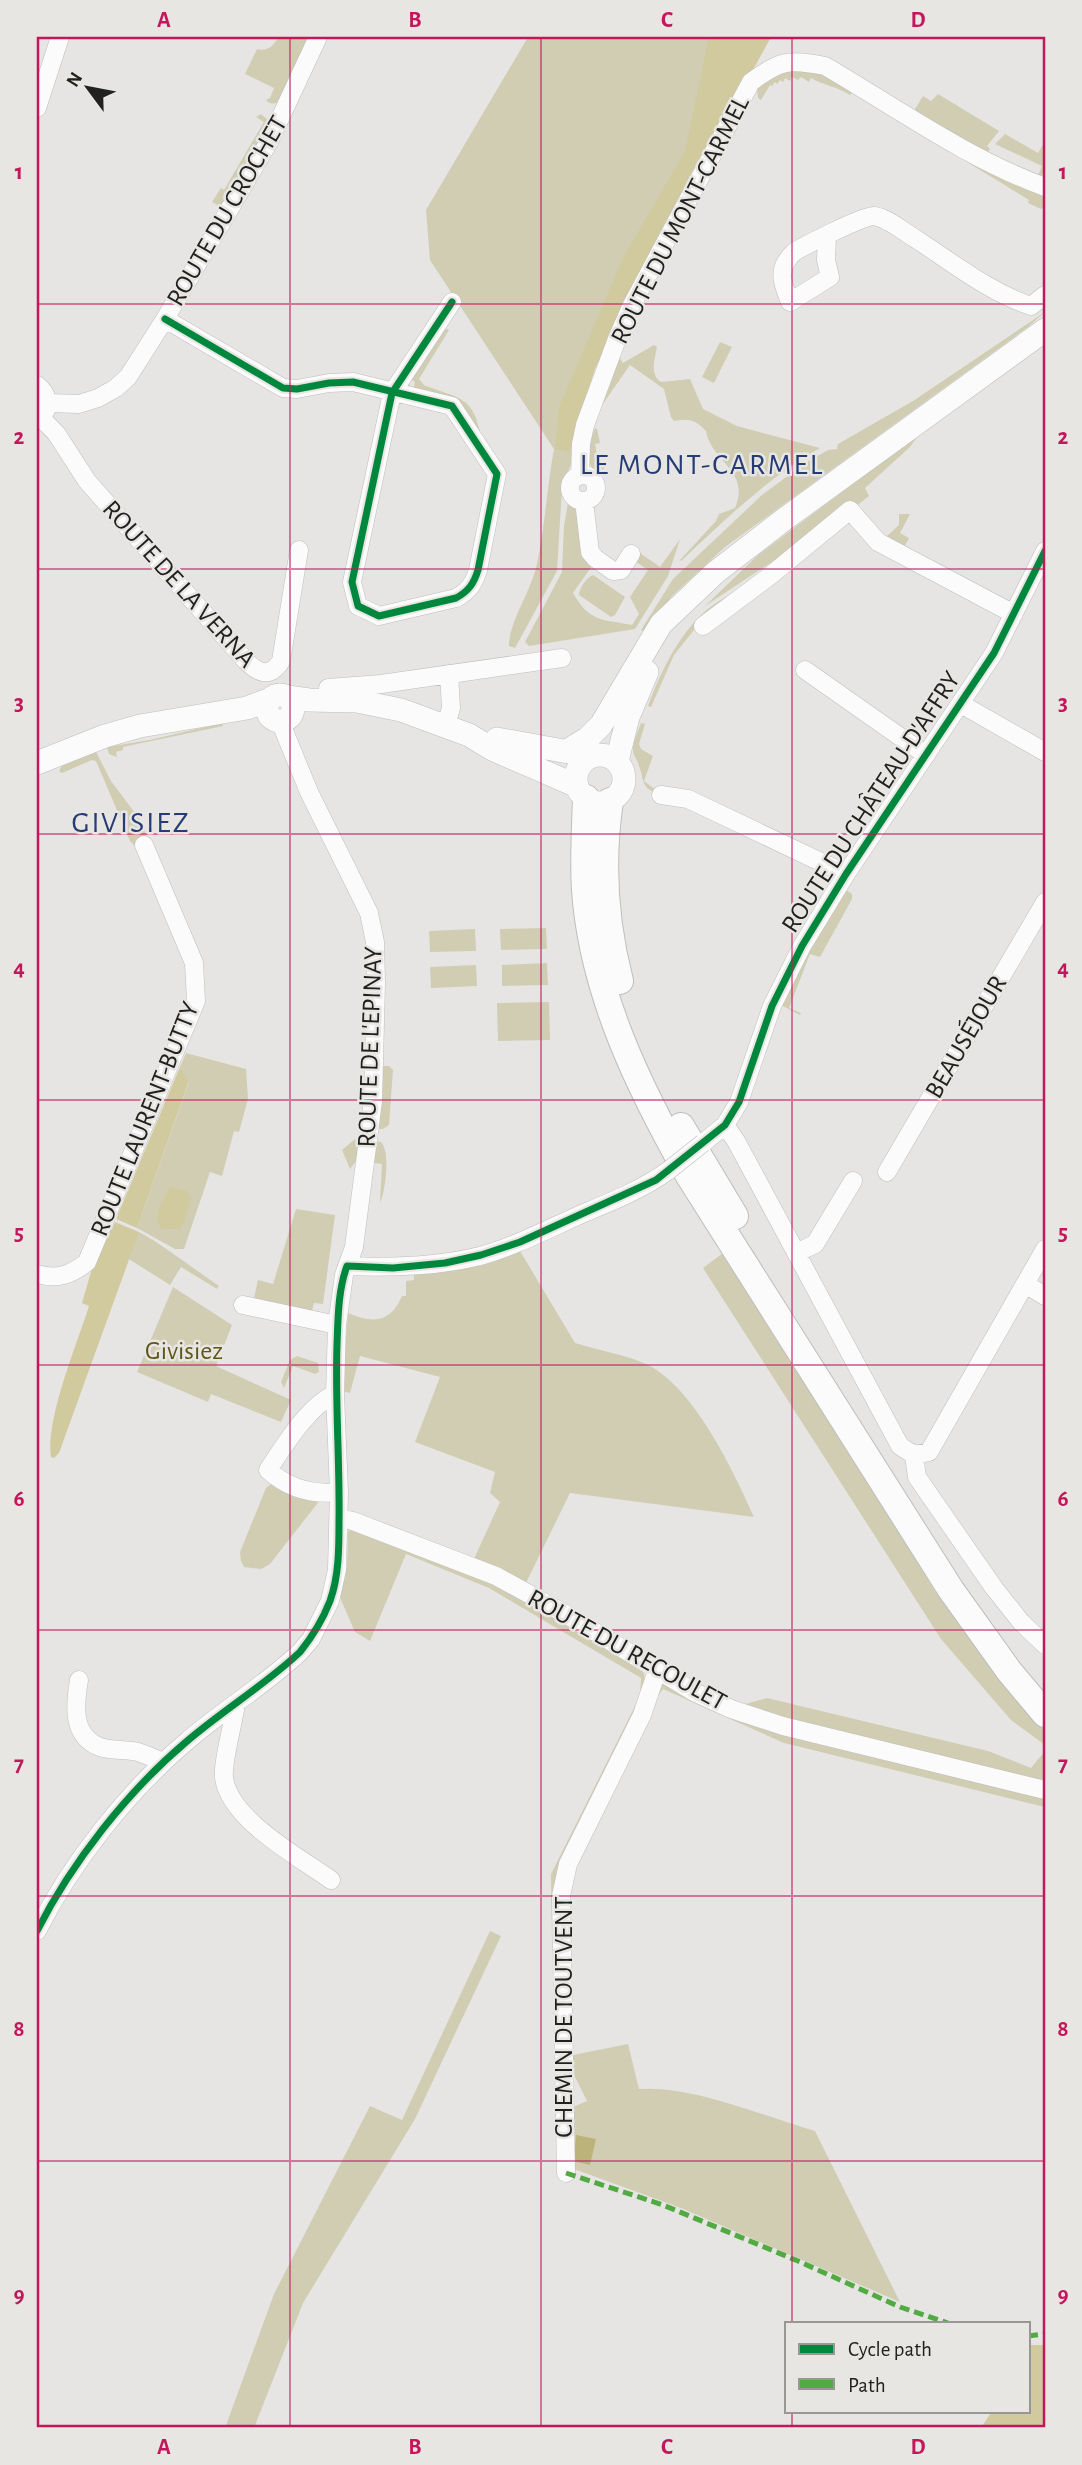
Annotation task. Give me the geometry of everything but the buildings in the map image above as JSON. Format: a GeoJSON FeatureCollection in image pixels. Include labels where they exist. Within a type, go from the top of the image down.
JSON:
{"type":"FeatureCollection","features":[{"type":"Feature","properties":{"kind":"highway"},"geometry":{"type":"LineString","coordinates":[[591,795],[606,831],[605,873],[612,942],[629,1011],[678,1121],[962,1579],[1012,1650],[1045,1688]]}},
{"type":"Feature","properties":{"kind":"highway"},"geometry":{"type":"LineString","coordinates":[[591,795],[585,890],[593,943],[618,1029],[644,1094],[695,1186],[951,1590],[1045,1714]]}},
{"type":"Feature","properties":{"kind":"main road"},"geometry":{"type":"LineString","coordinates":[[567,751],[588,738],[601,725],[661,624],[716,572],[1045,330]]}},
{"type":"Feature","properties":{"kind":"main road"},"geometry":{"type":"LineString","coordinates":[[591,795],[576,777],[580,766],[602,758],[628,717],[651,664],[678,622],[716,572]]}},
{"type":"Feature","properties":{"kind":"main road"},"geometry":{"type":"LineString","coordinates":[[602,758],[628,680]]}},
{"type":"Feature","properties":{"kind":"main road"},"geometry":{"type":"LineString","coordinates":[[37,763],[88,742],[140,726],[247,708],[357,701],[401,710],[446,725],[591,795],[618,795],[624,785],[624,774],[602,758],[470,735]]}},
{"type":"Feature","properties":{"kind":"street"},"geometry":{"type":"LineString","coordinates":[[37,108],[60,37]]}},
{"type":"Feature","properties":{"kind":"street","name":"ROUTE DU CROCHET"},"geometry":{"type":"LineString","coordinates":[[42,414],[97,398],[116,388],[141,359],[270,140],[318,37]]}},
{"type":"Feature","properties":{"kind":"street","name":"ROUTE DU MONT-CARMEL"},"geometry":{"type":"LineString","coordinates":[[631,554],[621,570],[613,571],[590,552],[584,501],[575,498],[571,492],[573,481],[580,476],[581,444],[585,425],[606,365],[632,305],[751,82],[773,65],[802,61],[824,66],[973,156],[1045,187]]}},
{"type":"Feature","properties":{"kind":"street"},"geometry":{"type":"LineString","coordinates":[[827,236],[867,216],[876,216],[1007,298],[1031,306],[1045,295]]}},
{"type":"Feature","properties":{"kind":"street"},"geometry":{"type":"LineString","coordinates":[[166,320],[283,388],[297,389],[341,382],[392,393],[452,406],[497,474],[473,585],[464,594],[379,616],[358,606],[352,582],[392,393],[452,302]]}},
{"type":"Feature","properties":{"kind":"street"},"geometry":{"type":"LineString","coordinates":[[37,385],[44,391],[42,414]]}},
{"type":"Feature","properties":{"kind":"street","name":"ROUTE DE LA VERNA"},"geometry":{"type":"LineString","coordinates":[[42,414],[86,481],[246,661],[261,673],[276,669],[281,660],[299,550]]}},
{"type":"Feature","properties":{"kind":"street"},"geometry":{"type":"LineString","coordinates":[[703,626],[850,510],[877,542],[1014,614]]}},
{"type":"Feature","properties":{"kind":"street","name":"ROUTE DU CHÂTEAU-D'AFFRY"},"geometry":{"type":"LineString","coordinates":[[347,1266],[402,1268],[445,1263],[520,1242],[656,1180],[725,1125],[739,1102],[782,982],[846,874],[994,653],[1045,551]]}},
{"type":"Feature","properties":{"kind":"street"},"geometry":{"type":"LineString","coordinates":[[291,704],[381,684],[562,658]]}},
{"type":"Feature","properties":{"kind":"street"},"geometry":{"type":"LineString","coordinates":[[805,670],[926,755]]}},
{"type":"Feature","properties":{"kind":"street"},"geometry":{"type":"LineString","coordinates":[[446,725],[451,708],[449,674]]}},
{"type":"Feature","properties":{"kind":"street","name":"ROUTE DE L'EPINAY"},"geometry":{"type":"LineString","coordinates":[[291,704],[296,763],[350,871],[373,925],[376,1006],[373,1101],[355,1247],[344,1275],[337,1325],[335,1394]]}},
{"type":"Feature","properties":{"kind":"street"},"geometry":{"type":"LineString","coordinates":[[961,704],[1045,752]]}},
{"type":"Feature","properties":{"kind":"street"},"geometry":{"type":"LineString","coordinates":[[661,795],[688,799],[846,874]]}},
{"type":"Feature","properties":{"kind":"street","name":"ROUTE LAURENT-BUTTY"},"geometry":{"type":"LineString","coordinates":[[37,1274],[65,1276],[74,1273],[87,1262],[196,1001],[194,963],[144,845]]}},
{"type":"Feature","properties":{"kind":"street","name":"BEAUSÉJOUR"},"geometry":{"type":"LineString","coordinates":[[887,1172],[1045,902]]}},
{"type":"Feature","properties":{"kind":"street"},"geometry":{"type":"LineString","coordinates":[[725,1125],[900,1446],[914,1455],[929,1452],[1045,1249]]}},
{"type":"Feature","properties":{"kind":"street"},"geometry":{"type":"LineString","coordinates":[[796,1253],[815,1244],[853,1181]]}},
{"type":"Feature","properties":{"kind":"street"},"geometry":{"type":"LineString","coordinates":[[1025,1284],[1045,1296]]}},
{"type":"Feature","properties":{"kind":"street"},"geometry":{"type":"LineString","coordinates":[[243,1305],[337,1325]]}},
{"type":"Feature","properties":{"kind":"street"},"geometry":{"type":"LineString","coordinates":[[37,1931],[64,1884],[94,1841],[164,1762],[287,1664],[311,1639],[330,1601],[337,1570],[339,1492],[335,1394],[326,1398],[300,1425],[268,1470],[285,1484],[312,1492],[339,1492]]}},
{"type":"Feature","properties":{"kind":"street"},"geometry":{"type":"LineString","coordinates":[[914,1455],[917,1477],[963,1544],[1021,1622],[1045,1645]]}},
{"type":"Feature","properties":{"kind":"street","name":"ROUTE DU RECOULET"},"geometry":{"type":"LineString","coordinates":[[339,1518],[496,1576],[569,1616],[694,1692],[731,1709],[783,1726],[1045,1790]]}},
{"type":"Feature","properties":{"kind":"street","name":"CHEMIN DE TOUTVENT"},"geometry":{"type":"LineString","coordinates":[[566,2173],[561,1896],[568,1864],[642,1715],[657,1671]]}},
{"type":"Feature","properties":{"kind":"street"},"geometry":{"type":"LineString","coordinates":[[79,1680],[75,1703],[77,1726],[90,1741],[100,1747],[138,1752],[164,1762]]}},
{"type":"Feature","properties":{"kind":"street"},"geometry":{"type":"LineString","coordinates":[[236,1703],[224,1777],[232,1799],[252,1823],[331,1880]]}},
{"type":"Feature","properties":{"kind":"green space"},"geometry":{"type":"Polygon","coordinates":[[[278,37],[311,37],[282,101],[272,103],[266,100],[270,98],[274,88],[245,74],[257,49],[270,48],[278,37]]]}},
{"type":"Feature","properties":{"kind":"green space"},"geometry":{"type":"Polygon","coordinates":[[[528,37],[737,37],[555,449],[577,429],[571,464],[562,488],[557,571],[515,648],[509,646],[510,636],[537,564],[554,449],[430,260],[426,210],[528,37]]]}},
{"type":"Feature","properties":{"kind":"green space"},"geometry":{"type":"Polygon","coordinates":[[[797,69],[812,69],[1045,195],[1045,206],[1041,209],[1028,203],[1029,200],[853,92],[850,95],[811,78],[809,82],[801,77],[798,80],[792,77],[790,81],[785,78],[783,82],[780,80],[777,84],[775,82],[770,85],[761,100],[758,98],[757,89],[766,81],[797,69]]]}},
{"type":"Feature","properties":{"kind":"green space"},"geometry":{"type":"Polygon","coordinates":[[[938,94],[999,131],[987,146],[990,149],[987,155],[917,114],[915,109],[923,96],[931,101],[938,94]]]}},
{"type":"Feature","properties":{"kind":"green space"},"geometry":{"type":"Polygon","coordinates":[[[261,114],[268,120],[269,127],[223,208],[212,202],[221,188],[224,190],[264,122],[256,117],[261,114]]]}},
{"type":"Feature","properties":{"kind":"green space"},"geometry":{"type":"Polygon","coordinates":[[[1005,134],[1038,153],[1045,141],[1045,173],[1037,178],[1042,166],[995,144],[1005,134]]]}},
{"type":"Feature","properties":{"kind":"green space"},"geometry":{"type":"Polygon","coordinates":[[[1045,312],[725,547],[672,596],[644,632],[641,630],[673,579],[762,495],[805,463],[828,450],[837,449],[838,444],[913,401],[1045,312]]]}},
{"type":"Feature","properties":{"kind":"green space"},"geometry":{"type":"Polygon","coordinates":[[[444,328],[449,330],[419,379],[424,385],[456,397],[469,406],[478,424],[481,438],[461,407],[412,391],[415,383],[413,380],[409,383],[411,388],[407,388],[407,380],[444,328]]]}},
{"type":"Feature","properties":{"kind":"green space"},"geometry":{"type":"Polygon","coordinates":[[[720,342],[732,347],[714,383],[702,377],[720,342]]]}},
{"type":"Feature","properties":{"kind":"green space"},"geometry":{"type":"Polygon","coordinates":[[[654,345],[657,347],[654,366],[657,379],[661,382],[690,379],[703,409],[737,426],[820,448],[764,486],[681,561],[719,514],[735,508],[739,495],[738,484],[709,442],[706,431],[692,421],[674,421],[664,389],[630,365],[600,408],[622,346],[620,359],[623,363],[654,345]]]}},
{"type":"Feature","properties":{"kind":"green space"},"geometry":{"type":"Polygon","coordinates":[[[595,428],[600,443],[595,444],[599,467],[604,469],[594,474],[587,456],[590,455],[590,442],[595,428]]]}},
{"type":"Feature","properties":{"kind":"green space"},"geometry":{"type":"Polygon","coordinates":[[[920,433],[910,447],[865,488],[869,496],[705,606],[757,556],[920,433]]]}},
{"type":"Feature","properties":{"kind":"green space"},"geometry":{"type":"Polygon","coordinates":[[[568,503],[573,508],[581,509],[594,563],[573,593],[585,609],[597,618],[632,625],[639,614],[630,597],[648,570],[632,559],[637,551],[660,567],[680,539],[668,576],[635,629],[529,646],[525,642],[562,572],[568,503]]]}},
{"type":"Feature","properties":{"kind":"green space"},"geometry":{"type":"Polygon","coordinates":[[[899,514],[910,514],[900,533],[909,538],[904,547],[886,537],[899,525],[899,514]]]}},
{"type":"Feature","properties":{"kind":"green space"},"geometry":{"type":"Polygon","coordinates":[[[593,575],[625,597],[615,615],[611,617],[579,595],[584,583],[593,575]]]}},
{"type":"Feature","properties":{"kind":"green space"},"geometry":{"type":"Polygon","coordinates":[[[755,579],[698,625],[674,655],[651,707],[648,706],[670,658],[691,625],[713,606],[755,579]]]}},
{"type":"Feature","properties":{"kind":"green space"},"geometry":{"type":"Polygon","coordinates":[[[222,723],[223,726],[123,747],[123,750],[116,752],[117,757],[109,754],[107,747],[150,740],[222,723]]]}},
{"type":"Feature","properties":{"kind":"green space"},"geometry":{"type":"Polygon","coordinates":[[[641,723],[645,724],[639,744],[641,749],[653,756],[644,781],[656,790],[655,792],[645,785],[633,752],[641,723]]]}},
{"type":"Feature","properties":{"kind":"green space"},"geometry":{"type":"Polygon","coordinates":[[[95,750],[111,781],[141,821],[147,838],[137,848],[130,841],[96,761],[92,760],[62,773],[59,771],[63,763],[95,750]]]}},
{"type":"Feature","properties":{"kind":"green space"},"geometry":{"type":"Polygon","coordinates":[[[846,890],[852,894],[852,899],[820,957],[810,954],[789,1008],[801,1013],[800,1015],[781,1005],[788,983],[846,890]]]}},
{"type":"Feature","properties":{"kind":"green space"},"geometry":{"type":"Polygon","coordinates":[[[546,928],[547,949],[501,950],[500,929],[546,928]]]}},
{"type":"Feature","properties":{"kind":"green space"},"geometry":{"type":"Polygon","coordinates":[[[475,929],[476,951],[430,952],[429,931],[475,929]]]}},
{"type":"Feature","properties":{"kind":"green space"},"geometry":{"type":"Polygon","coordinates":[[[547,963],[548,985],[502,986],[502,965],[547,963]]]}},
{"type":"Feature","properties":{"kind":"green space"},"geometry":{"type":"Polygon","coordinates":[[[476,965],[477,986],[431,988],[430,967],[476,965]]]}},
{"type":"Feature","properties":{"kind":"green space"},"geometry":{"type":"Polygon","coordinates":[[[549,1002],[550,1040],[498,1041],[497,1003],[549,1002]]]}},
{"type":"Feature","properties":{"kind":"green space"},"geometry":{"type":"Polygon","coordinates":[[[186,1053],[246,1069],[248,1099],[239,1132],[234,1131],[222,1176],[210,1172],[184,1249],[175,1249],[137,1228],[189,1082],[180,1067],[186,1053]]]}},
{"type":"Feature","properties":{"kind":"green space"},"geometry":{"type":"Polygon","coordinates":[[[381,1066],[389,1066],[393,1070],[389,1125],[378,1129],[381,1066]]]}},
{"type":"Feature","properties":{"kind":"green space"},"geometry":{"type":"Polygon","coordinates":[[[355,1139],[359,1144],[356,1161],[350,1169],[342,1150],[355,1139]]]}},
{"type":"Feature","properties":{"kind":"green space"},"geometry":{"type":"Polygon","coordinates":[[[375,1142],[381,1142],[386,1154],[384,1191],[380,1203],[382,1164],[374,1163],[375,1142]]]}},
{"type":"Feature","properties":{"kind":"green space"},"geometry":{"type":"Polygon","coordinates":[[[296,1209],[335,1215],[323,1304],[314,1303],[312,1311],[254,1298],[258,1280],[273,1284],[296,1209]]]}},
{"type":"Feature","properties":{"kind":"green space"},"geometry":{"type":"Polygon","coordinates":[[[139,1232],[219,1286],[217,1289],[181,1267],[170,1285],[124,1256],[129,1240],[139,1232]]]}},
{"type":"Feature","properties":{"kind":"green space"},"geometry":{"type":"Polygon","coordinates":[[[727,1250],[936,1593],[1045,1724],[1045,1745],[1011,1720],[941,1639],[703,1268],[727,1250]]]}},
{"type":"Feature","properties":{"kind":"green space"},"geometry":{"type":"Polygon","coordinates":[[[520,1251],[575,1343],[640,1361],[665,1376],[681,1392],[723,1454],[754,1517],[570,1493],[525,1585],[473,1561],[500,1502],[490,1493],[495,1472],[415,1442],[440,1377],[360,1356],[350,1393],[342,1391],[348,1313],[380,1319],[392,1312],[402,1296],[406,1296],[406,1281],[414,1280],[414,1275],[483,1265],[520,1251]]]}},
{"type":"Feature","properties":{"kind":"green space","name":"Givisiez"},"geometry":{"type":"Polygon","coordinates":[[[173,1287],[232,1325],[216,1366],[291,1400],[281,1422],[211,1394],[208,1402],[137,1372],[173,1287]]]}},
{"type":"Feature","properties":{"kind":"green space"},"geometry":{"type":"Polygon","coordinates":[[[297,1356],[318,1363],[319,1372],[315,1374],[293,1366],[284,1388],[281,1382],[290,1360],[297,1356]]]}},
{"type":"Feature","properties":{"kind":"green space"},"geometry":{"type":"Polygon","coordinates":[[[271,1484],[317,1496],[320,1500],[270,1564],[261,1569],[244,1567],[240,1552],[266,1488],[271,1484]]]}},
{"type":"Feature","properties":{"kind":"green space"},"geometry":{"type":"Polygon","coordinates":[[[352,1528],[518,1594],[640,1667],[644,1674],[646,1692],[565,1862],[558,1941],[552,1942],[551,1874],[640,1696],[641,1678],[489,1588],[406,1554],[370,1641],[355,1632],[341,1600],[340,1593],[347,1567],[348,1532],[352,1528]]]}},
{"type":"Feature","properties":{"kind":"green space"},"geometry":{"type":"Polygon","coordinates":[[[660,1682],[666,1682],[690,1696],[1045,1795],[1045,1807],[784,1743],[663,1689],[644,1717],[660,1682]]]}},
{"type":"Feature","properties":{"kind":"green space"},"geometry":{"type":"Polygon","coordinates":[[[767,1698],[988,1751],[1031,1768],[1045,1751],[1045,1784],[739,1706],[767,1698]]]}},
{"type":"Feature","properties":{"kind":"green space"},"geometry":{"type":"Polygon","coordinates":[[[490,1931],[501,1936],[415,2119],[303,2303],[254,2428],[225,2428],[274,2294],[370,2106],[402,2120],[490,1931]]]}},
{"type":"Feature","properties":{"kind":"green space"},"geometry":{"type":"Polygon","coordinates":[[[628,2044],[639,2089],[659,2089],[704,2097],[815,2131],[900,2302],[681,2208],[574,2169],[573,2107],[587,2101],[569,2065],[568,2056],[628,2044]]]}},
{"type":"Feature","properties":{"kind":"shaded area"},"geometry":{"type":"Polygon","coordinates":[[[709,37],[771,37],[630,294],[595,369],[569,452],[555,449],[559,407],[622,260],[685,151],[709,37]]]}},
{"type":"Feature","properties":{"kind":"shaded area"},"geometry":{"type":"Polygon","coordinates":[[[180,1067],[189,1081],[137,1228],[116,1219],[180,1067]]]}},
{"type":"Feature","properties":{"kind":"shaded area"},"geometry":{"type":"Polygon","coordinates":[[[170,1187],[187,1191],[191,1197],[184,1223],[179,1229],[162,1229],[157,1222],[159,1208],[170,1187]]]}},
{"type":"Feature","properties":{"kind":"shaded area"},"geometry":{"type":"Polygon","coordinates":[[[115,1222],[139,1232],[59,1453],[54,1458],[51,1457],[50,1441],[57,1403],[89,1306],[82,1303],[93,1265],[108,1229],[111,1230],[115,1222]]]}},
{"type":"Feature","properties":{"kind":"shaded area"},"geometry":{"type":"Polygon","coordinates":[[[576,2135],[596,2139],[590,2165],[574,2161],[576,2135]]]}},
{"type":"Feature","properties":{"kind":"shaded area"},"geometry":{"type":"Polygon","coordinates":[[[1045,2345],[1045,2428],[981,2428],[991,2412],[1030,2412],[1030,2347],[1045,2345]]]}},
{"type":"Feature","properties":{"kind":"marked path"},"geometry":{"type":"LineString","coordinates":[[566,2173],[663,2205],[900,2307],[945,2322]]}},
{"type":"Feature","properties":{"kind":"marked path"},"geometry":{"type":"LineString","coordinates":[[1030,2336],[1045,2334]]}},
{"type":"Feature","properties":{"kind":"cycle path"},"geometry":{"type":"LineString","coordinates":[[165,319],[283,388],[297,389],[353,382],[452,406],[497,474],[478,570],[473,583],[456,598],[379,616],[358,606],[352,582],[392,393],[452,302]]}},
{"type":"Feature","properties":{"kind":"cycle path"},"geometry":{"type":"LineString","coordinates":[[37,1931],[67,1879],[122,1806],[186,1742],[300,1652],[327,1608],[335,1582],[339,1552],[337,1345],[340,1295],[347,1266],[393,1268],[445,1263],[520,1242],[656,1180],[725,1125],[739,1102],[772,1006],[802,946],[846,874],[994,653],[1045,551]]}},
{"type":"Feature","properties":{"kind":"district","name":"LE MONT-CARMEL"},"geometry":{"type":"Point","coordinates":[702,465]}},
{"type":"Feature","properties":{"kind":"district","name":"GIVISIEZ"},"geometry":{"type":"Point","coordinates":[131,823]}}]}
